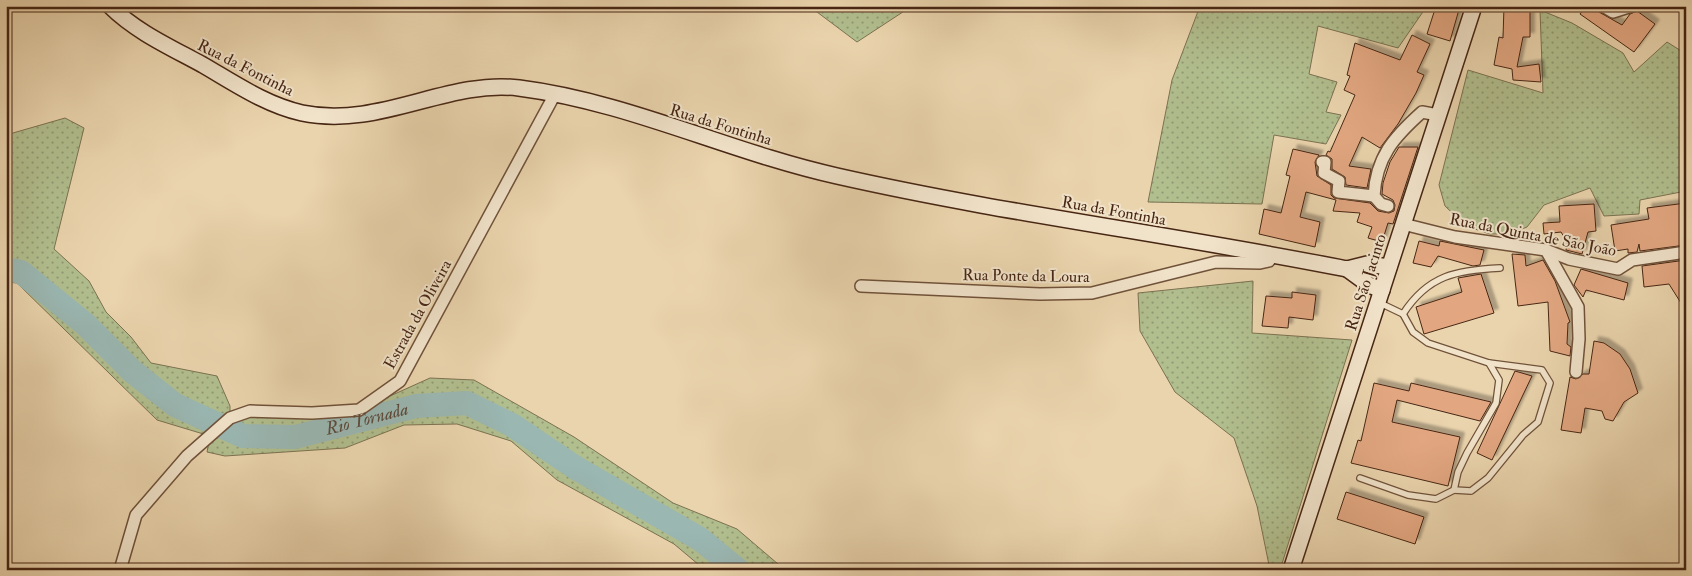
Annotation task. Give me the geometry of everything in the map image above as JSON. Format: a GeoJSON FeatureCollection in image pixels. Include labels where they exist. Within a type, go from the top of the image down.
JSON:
{"type":"FeatureCollection","features":[{"type":"Feature","properties":{"kind":"street","name":"Rua da Fontinha"},"geometry":{"type":"LineString","coordinates":[[110,6],[148,35],[260,97],[299,112],[338,117],[363,114],[392,110],[492,88],[514,88],[556,94],[589,100],[835,176],[932,196],[1274,254],[1347,269],[1369,285],[1380,296]]}},
{"type":"Feature","properties":{"kind":"street","name":"Rua São Jacinto"},"geometry":{"type":"LineString","coordinates":[[1291,570],[1474,6]]}},
{"type":"Feature","properties":{"kind":"street"},"geometry":{"type":"LineString","coordinates":[[1603,6],[1613,12],[1632,6]]}},
{"type":"Feature","properties":{"kind":"street","name":"Estrada da Oliveira"},"geometry":{"type":"LineString","coordinates":[[120,570],[136,515],[187,456],[230,418],[250,410],[312,413],[359,410],[400,381],[556,94]]}},
{"type":"Feature","properties":{"kind":"street"},"geometry":{"type":"LineString","coordinates":[[1374,196],[1375,176],[1384,153],[1404,128],[1422,112],[1438,115]]}},
{"type":"Feature","properties":{"kind":"street"},"geometry":{"type":"LineString","coordinates":[[1322,162],[1325,162],[1324,173],[1338,181],[1338,192],[1374,196],[1381,204],[1388,206]]}},
{"type":"Feature","properties":{"kind":"street","name":"Rua da Quinta de São João"},"geometry":{"type":"LineString","coordinates":[[1403,224],[1455,237],[1546,250],[1569,260],[1618,269],[1632,260],[1686,252]]}},
{"type":"Feature","properties":{"kind":"street"},"geometry":{"type":"LineString","coordinates":[[1546,250],[1578,307],[1579,339],[1576,372]]}},
{"type":"Feature","properties":{"kind":"street","name":"Rua Ponte da Loura"},"geometry":{"type":"LineString","coordinates":[[861,286],[1040,294],[1092,293],[1216,262],[1260,263],[1269,261],[1274,254]]}},
{"type":"Feature","properties":{"kind":"street","name":"Rua da Fontinha"},"geometry":{"type":"LineString","coordinates":[[1347,269],[1367,264],[1389,267]]}},
{"type":"Feature","properties":{"kind":"lane"},"geometry":{"type":"LineString","coordinates":[[1403,314],[1414,297],[1436,280],[1451,273],[1500,268]]}},
{"type":"Feature","properties":{"kind":"lane"},"geometry":{"type":"LineString","coordinates":[[1360,478],[1408,495],[1436,499],[1454,490],[1472,490],[1488,478],[1523,435],[1538,422],[1550,383],[1542,370],[1489,363],[1428,343],[1414,332],[1403,314],[1380,296]]}},
{"type":"Feature","properties":{"kind":"lane"},"geometry":{"type":"LineString","coordinates":[[1454,490],[1458,472],[1467,453],[1496,403],[1499,380],[1489,363]]}},
{"type":"Feature","properties":{"kind":"green space"},"geometry":{"type":"Polygon","coordinates":[[[809,6],[912,6],[857,42],[809,6]]]}},
{"type":"Feature","properties":{"kind":"green space"},"geometry":{"type":"Polygon","coordinates":[[[1200,6],[1427,6],[1398,48],[1318,26],[1309,74],[1337,82],[1326,112],[1341,115],[1326,144],[1274,135],[1262,204],[1148,202],[1172,80],[1200,6]]]}},
{"type":"Feature","properties":{"kind":"green space"},"geometry":{"type":"Polygon","coordinates":[[[1540,10],[1572,23],[1623,53],[1634,72],[1667,42],[1686,54],[1686,191],[1640,200],[1639,214],[1604,216],[1590,188],[1544,205],[1527,227],[1509,234],[1490,234],[1466,226],[1445,206],[1439,185],[1468,70],[1543,93],[1540,10]]]}},
{"type":"Feature","properties":{"kind":"green space"},"geometry":{"type":"Polygon","coordinates":[[[65,118],[84,128],[54,249],[89,281],[106,312],[131,337],[151,363],[217,376],[230,406],[230,418],[359,410],[430,378],[474,380],[574,437],[673,503],[737,529],[785,570],[705,570],[674,544],[557,480],[511,441],[457,424],[404,425],[345,448],[225,456],[207,452],[210,436],[157,420],[17,283],[6,282],[6,135],[65,118]]]}},
{"type":"Feature","properties":{"kind":"green space"},"geometry":{"type":"Polygon","coordinates":[[[1253,281],[1252,333],[1352,340],[1280,570],[1270,570],[1257,506],[1234,438],[1175,392],[1140,331],[1138,293],[1253,281]]]}},
{"type":"Feature","properties":{"kind":"building"},"geometry":{"type":"Polygon","coordinates":[[[1436,6],[1460,6],[1450,41],[1427,34],[1436,6]]]}},
{"type":"Feature","properties":{"kind":"building"},"geometry":{"type":"Polygon","coordinates":[[[1504,6],[1530,6],[1530,37],[1523,37],[1517,67],[1539,64],[1541,82],[1513,80],[1512,69],[1494,65],[1499,37],[1503,38],[1504,6]]]}},
{"type":"Feature","properties":{"kind":"building"},"geometry":{"type":"Polygon","coordinates":[[[1586,6],[1596,6],[1599,12],[1622,25],[1630,14],[1637,11],[1655,24],[1634,52],[1580,14],[1586,6]]]}},
{"type":"Feature","properties":{"kind":"building"},"geometry":{"type":"Polygon","coordinates":[[[1412,35],[1430,44],[1417,72],[1424,75],[1398,124],[1380,148],[1362,137],[1349,166],[1371,169],[1367,188],[1346,185],[1345,177],[1332,169],[1332,159],[1326,155],[1328,151],[1330,152],[1355,95],[1344,90],[1350,76],[1347,75],[1355,43],[1400,60],[1412,35]]]}},
{"type":"Feature","properties":{"kind":"building"},"geometry":{"type":"Polygon","coordinates":[[[1399,147],[1418,147],[1393,224],[1388,223],[1382,242],[1368,238],[1372,227],[1357,222],[1360,213],[1333,211],[1336,200],[1306,192],[1300,217],[1320,222],[1315,247],[1259,234],[1264,209],[1281,213],[1290,176],[1286,175],[1293,149],[1319,155],[1315,162],[1317,176],[1331,185],[1331,195],[1334,198],[1370,203],[1378,211],[1389,213],[1394,211],[1395,205],[1393,200],[1382,194],[1383,183],[1390,162],[1399,147]]]}},
{"type":"Feature","properties":{"kind":"building"},"geometry":{"type":"Polygon","coordinates":[[[1686,203],[1686,245],[1640,251],[1639,244],[1637,252],[1628,253],[1628,249],[1615,251],[1611,225],[1649,219],[1647,208],[1686,203]]]}},
{"type":"Feature","properties":{"kind":"building"},"geometry":{"type":"Polygon","coordinates":[[[1594,204],[1596,231],[1588,232],[1582,254],[1566,250],[1567,242],[1561,232],[1544,234],[1543,223],[1560,222],[1559,206],[1594,204]]]}},
{"type":"Feature","properties":{"kind":"building"},"geometry":{"type":"Polygon","coordinates":[[[1419,241],[1439,246],[1440,241],[1484,250],[1480,265],[1473,266],[1438,256],[1431,267],[1413,263],[1419,241]]]}},
{"type":"Feature","properties":{"kind":"building"},"geometry":{"type":"Polygon","coordinates":[[[1512,254],[1525,255],[1526,266],[1543,260],[1555,281],[1570,322],[1568,323],[1567,344],[1571,347],[1570,356],[1550,351],[1548,302],[1518,306],[1512,254]]]}},
{"type":"Feature","properties":{"kind":"building"},"geometry":{"type":"Polygon","coordinates":[[[1686,260],[1686,311],[1669,284],[1644,287],[1642,266],[1686,260]]]}},
{"type":"Feature","properties":{"kind":"building"},"geometry":{"type":"Polygon","coordinates":[[[1581,269],[1628,283],[1624,300],[1586,290],[1583,297],[1574,285],[1581,269]]]}},
{"type":"Feature","properties":{"kind":"building"},"geometry":{"type":"Polygon","coordinates":[[[1481,274],[1494,313],[1424,334],[1416,307],[1462,292],[1458,278],[1481,274]]]}},
{"type":"Feature","properties":{"kind":"building"},"geometry":{"type":"Polygon","coordinates":[[[1292,292],[1316,295],[1313,320],[1289,317],[1288,328],[1262,326],[1266,296],[1292,298],[1292,292]]]}},
{"type":"Feature","properties":{"kind":"building"},"geometry":{"type":"Polygon","coordinates":[[[1594,341],[1604,343],[1620,354],[1630,369],[1638,393],[1624,402],[1613,421],[1605,419],[1602,411],[1585,408],[1581,433],[1561,430],[1570,377],[1576,379],[1583,374],[1589,374],[1594,341]]]}},
{"type":"Feature","properties":{"kind":"building"},"geometry":{"type":"Polygon","coordinates":[[[1515,371],[1532,376],[1492,460],[1477,453],[1515,371]]]}},
{"type":"Feature","properties":{"kind":"building"},"geometry":{"type":"Polygon","coordinates":[[[1374,383],[1409,391],[1411,383],[1491,402],[1480,421],[1397,400],[1392,422],[1460,437],[1448,486],[1351,463],[1358,440],[1361,441],[1374,383]]]}},
{"type":"Feature","properties":{"kind":"building"},"geometry":{"type":"Polygon","coordinates":[[[1346,492],[1424,517],[1415,544],[1337,519],[1346,492]]]}},
{"type":"Feature","properties":{"kind":"waterway","name":"Rio Tornada"},"geometry":{"type":"LineString","coordinates":[[6,269],[21,272],[85,324],[132,371],[175,405],[243,436],[295,437],[416,406],[467,403],[512,425],[576,468],[700,539],[738,570]]}}]}
